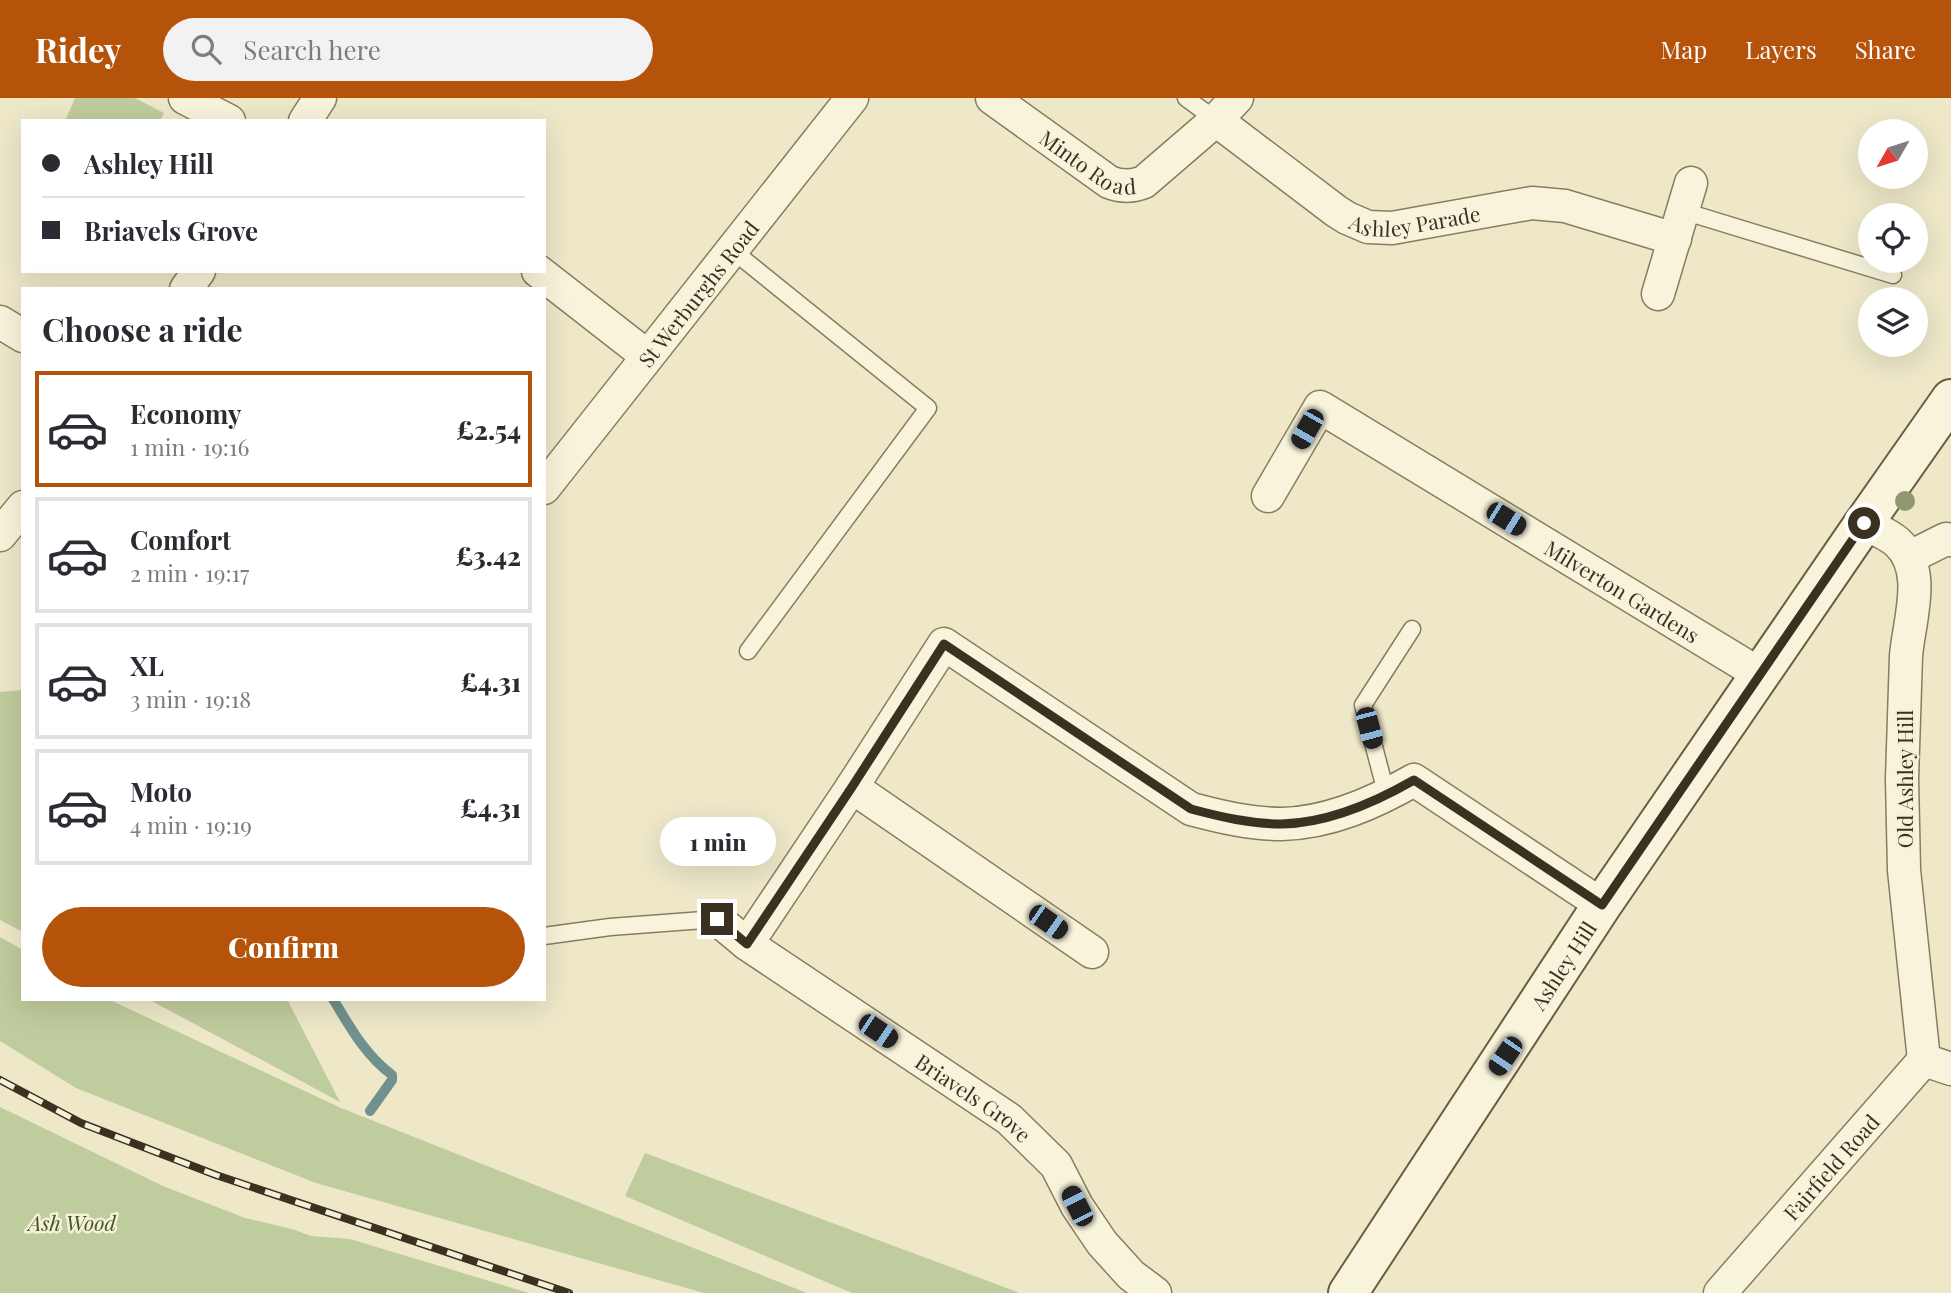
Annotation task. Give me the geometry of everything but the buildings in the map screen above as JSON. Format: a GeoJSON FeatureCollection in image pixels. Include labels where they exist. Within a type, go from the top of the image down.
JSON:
{"type":"FeatureCollection","features":[{"type":"Feature","properties":{"kind":"main road","name":"Ashley Hill"},"geometry":{"type":"LineString","coordinates":[[1348,1293],[1602,905],[1951,399]]}},
{"type":"Feature","properties":{"kind":"street"},"geometry":{"type":"LineString","coordinates":[[185,98],[225,119]]}},
{"type":"Feature","properties":{"kind":"street","name":"St Werburghs Road"},"geometry":{"type":"LineString","coordinates":[[546,485],[852,98]]}},
{"type":"Feature","properties":{"kind":"street","name":"Minto Road"},"geometry":{"type":"LineString","coordinates":[[992,98],[1109,182],[1123,186],[1144,182],[1227,109]]}},
{"type":"Feature","properties":{"kind":"street","name":"Ashley Parade"},"geometry":{"type":"LineString","coordinates":[[1227,109],[1336,211],[1368,227],[1401,227],[1532,203],[1683,211]]}},
{"type":"Feature","properties":{"kind":"street"},"geometry":{"type":"LineString","coordinates":[[1658,294],[1683,211]]}},
{"type":"Feature","properties":{"kind":"street"},"geometry":{"type":"LineString","coordinates":[[541,273],[647,356]]}},
{"type":"Feature","properties":{"kind":"street"},"geometry":{"type":"LineString","coordinates":[[0,322],[21,335]]}},
{"type":"Feature","properties":{"kind":"street","name":"Milverton Gardens"},"geometry":{"type":"LineString","coordinates":[[1268,496],[1320,407],[1761,675]]}},
{"type":"Feature","properties":{"kind":"street"},"geometry":{"type":"LineString","coordinates":[[0,535],[21,509]]}},
{"type":"Feature","properties":{"kind":"street"},"geometry":{"type":"LineString","coordinates":[[1864,523],[1896,541],[1910,557],[1946,539],[1951,540]]}},
{"type":"Feature","properties":{"kind":"street","name":"Old Ashley Hill"},"geometry":{"type":"LineString","coordinates":[[1910,557],[1916,587],[1906,656],[1902,824],[1904,870],[1938,1065]]}},
{"type":"Feature","properties":{"kind":"street"},"geometry":{"type":"LineString","coordinates":[[747,944],[944,644],[1191,809],[1220,817],[1281,824],[1307,821],[1349,811],[1387,796],[1414,780],[1602,905]]}},
{"type":"Feature","properties":{"kind":"street"},"geometry":{"type":"LineString","coordinates":[[852,787],[1092,952]]}},
{"type":"Feature","properties":{"kind":"street","name":"Briavels Grove"},"geometry":{"type":"LineString","coordinates":[[717,919],[747,944],[1009,1119],[1056,1165],[1077,1206],[1102,1243],[1131,1275],[1155,1293]]}},
{"type":"Feature","properties":{"kind":"street","name":"Fairfield Road"},"geometry":{"type":"LineString","coordinates":[[1720,1293],[1938,1065]]}},
{"type":"Feature","properties":{"kind":"lane"},"geometry":{"type":"LineString","coordinates":[[1186,98],[1227,109]]}},
{"type":"Feature","properties":{"kind":"lane"},"geometry":{"type":"LineString","coordinates":[[1683,211],[1893,275]]}},
{"type":"Feature","properties":{"kind":"lane"},"geometry":{"type":"LineString","coordinates":[[732,250],[928,408],[748,651]]}},
{"type":"Feature","properties":{"kind":"lane"},"geometry":{"type":"LineString","coordinates":[[1387,796],[1363,705],[1412,629]]}},
{"type":"Feature","properties":{"kind":"lane"},"geometry":{"type":"LineString","coordinates":[[546,936],[610,927],[717,919]]}},
{"type":"Feature","properties":{"kind":"green space"},"geometry":{"type":"Polygon","coordinates":[[[75,98],[135,98],[164,113],[161,119],[66,119],[75,98]]]}},
{"type":"Feature","properties":{"kind":"green space"},"geometry":{"type":"Polygon","coordinates":[[[21,690],[21,931],[0,920],[0,692],[21,690]]]}},
{"type":"Feature","properties":{"kind":"green space"},"geometry":{"type":"Polygon","coordinates":[[[0,937],[21,949],[21,1001],[112,1001],[341,1108],[807,1293],[704,1293],[316,1183],[76,1088],[0,1041],[0,937]]]}},
{"type":"Feature","properties":{"kind":"green space"},"geometry":{"type":"Polygon","coordinates":[[[152,1001],[288,1001],[340,1102],[152,1001]]]}},
{"type":"Feature","properties":{"kind":"green space","name":"Ash Wood"},"geometry":{"type":"Polygon","coordinates":[[[0,1107],[163,1186],[245,1218],[311,1236],[350,1239],[529,1293],[0,1293],[0,1107]]]}},
{"type":"Feature","properties":{"kind":"green space"},"geometry":{"type":"Polygon","coordinates":[[[645,1153],[1020,1293],[852,1293],[625,1196],[645,1153]]]}},
{"type":"Feature","properties":{"kind":"waterway"},"geometry":{"type":"LineString","coordinates":[[334,1001],[366,1050],[392,1075],[392,1080],[370,1111]]}},
{"type":"Feature","properties":{"kind":"railway"},"geometry":{"type":"LineString","coordinates":[[0,1080],[81,1123],[216,1175],[569,1293]]}},
{"type":"Feature","properties":{"kind":"route"},"geometry":{"type":"LineString","coordinates":[[717,919],[747,944],[944,644],[1191,809],[1220,817],[1281,824],[1307,821],[1349,811],[1387,796],[1414,780],[1602,905],[1864,523]]}}]}
